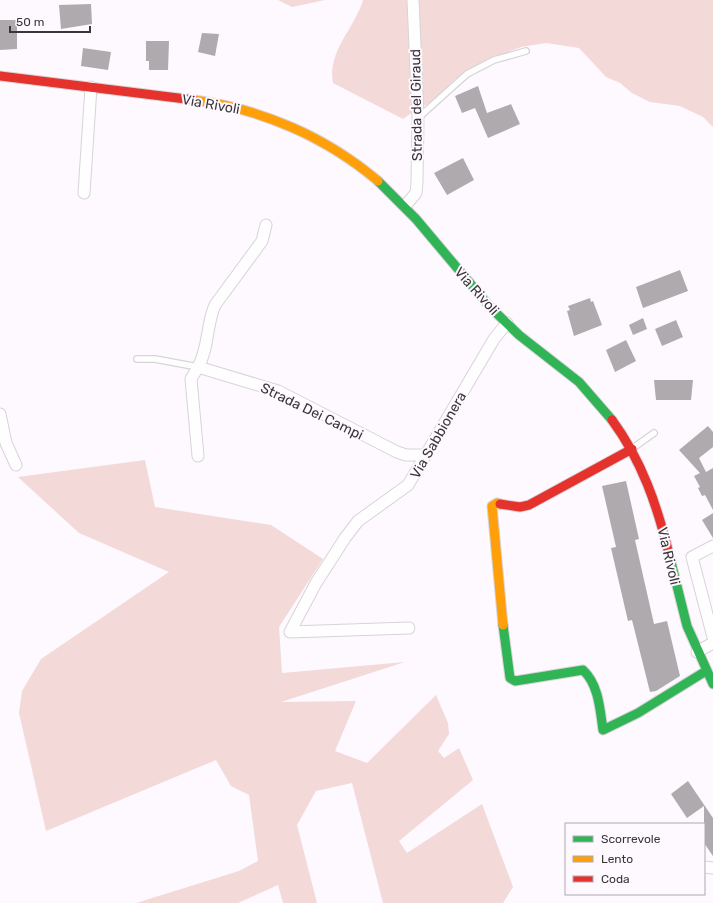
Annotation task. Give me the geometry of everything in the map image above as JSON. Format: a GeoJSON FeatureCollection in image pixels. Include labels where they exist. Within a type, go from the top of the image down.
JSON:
{"type":"FeatureCollection","features":[{"type":"Feature","properties":{"kind":"street","name":"Strada del Giraud"},"geometry":{"type":"LineString","coordinates":[[405,206],[416,193],[417,182],[418,118],[413,0]]}},
{"type":"Feature","properties":{"kind":"street","name":"Via Rivoli"},"geometry":{"type":"LineString","coordinates":[[0,76],[209,102],[266,116],[313,136],[352,159],[373,175],[405,206],[469,284],[507,324],[586,388],[611,419],[632,449],[651,491],[660,519],[681,605],[697,652],[713,684]]}},
{"type":"Feature","properties":{"kind":"street"},"geometry":{"type":"LineString","coordinates":[[84,193],[91,87]]}},
{"type":"Feature","properties":{"kind":"street"},"geometry":{"type":"LineString","coordinates":[[198,456],[191,379],[203,358],[211,315],[215,305],[262,241],[266,225]]}},
{"type":"Feature","properties":{"kind":"street","name":"Via Sabbionera"},"geometry":{"type":"LineString","coordinates":[[409,628],[290,632],[316,583],[344,538],[358,521],[408,485],[494,339],[507,324]]}},
{"type":"Feature","properties":{"kind":"street","name":"Strada Dei Campi"},"geometry":{"type":"LineString","coordinates":[[198,367],[278,391],[397,452],[406,455],[425,455]]}},
{"type":"Feature","properties":{"kind":"street"},"geometry":{"type":"LineString","coordinates":[[0,414],[6,443],[16,465]]}},
{"type":"Feature","properties":{"kind":"street"},"geometry":{"type":"LineString","coordinates":[[632,449],[529,505],[520,507],[497,503],[492,506],[510,678],[515,680],[582,670],[589,674],[594,685],[603,730],[638,714],[706,671]]}},
{"type":"Feature","properties":{"kind":"street","name":"Via Rivoli"},"geometry":{"type":"LineString","coordinates":[[713,546],[692,557],[713,637]]}},
{"type":"Feature","properties":{"kind":"street"},"geometry":{"type":"LineString","coordinates":[[697,652],[713,643]]}},
{"type":"Feature","properties":{"kind":"lane"},"geometry":{"type":"LineString","coordinates":[[418,118],[467,74],[494,60],[526,51]]}},
{"type":"Feature","properties":{"kind":"lane"},"geometry":{"type":"LineString","coordinates":[[137,359],[155,359],[198,367]]}},
{"type":"Feature","properties":{"kind":"lane"},"geometry":{"type":"LineString","coordinates":[[632,449],[654,433]]}},
{"type":"Feature","properties":{"kind":"shaded area"},"geometry":{"type":"Polygon","coordinates":[[[278,0],[325,0],[292,7],[278,0]]]}},
{"type":"Feature","properties":{"kind":"shaded area"},"geometry":{"type":"Polygon","coordinates":[[[363,0],[409,0],[413,112],[403,119],[333,83],[332,71],[334,60],[363,0]]]}},
{"type":"Feature","properties":{"kind":"shaded area"},"geometry":{"type":"Polygon","coordinates":[[[416,0],[713,0],[713,127],[703,117],[680,106],[650,102],[632,93],[620,83],[606,77],[579,48],[546,43],[521,47],[488,60],[454,80],[431,103],[421,107],[416,0]]]}},
{"type":"Feature","properties":{"kind":"shaded area"},"geometry":{"type":"Polygon","coordinates":[[[145,460],[155,507],[271,525],[323,559],[279,627],[282,673],[405,662],[281,702],[356,701],[335,751],[367,763],[436,695],[448,723],[449,734],[438,751],[444,758],[459,748],[473,780],[399,841],[407,853],[482,804],[513,887],[503,903],[383,903],[352,783],[316,791],[297,825],[317,903],[283,903],[278,885],[238,903],[136,903],[239,871],[258,861],[249,795],[231,786],[216,760],[46,831],[19,713],[22,691],[41,659],[169,572],[79,533],[18,477],[145,460]]]}},
{"type":"Feature","properties":{"kind":"building"},"geometry":{"type":"Polygon","coordinates":[[[91,4],[92,24],[61,29],[59,5],[91,4]]]}},
{"type":"Feature","properties":{"kind":"building"},"geometry":{"type":"Polygon","coordinates":[[[0,20],[17,20],[17,49],[0,50],[0,20]]]}},
{"type":"Feature","properties":{"kind":"building"},"geometry":{"type":"Polygon","coordinates":[[[202,33],[219,34],[215,56],[198,52],[202,33]]]}},
{"type":"Feature","properties":{"kind":"building"},"geometry":{"type":"Polygon","coordinates":[[[146,41],[169,41],[168,70],[149,70],[149,61],[146,61],[146,41]]]}},
{"type":"Feature","properties":{"kind":"building"},"geometry":{"type":"Polygon","coordinates":[[[83,48],[111,52],[108,70],[81,66],[83,48]]]}},
{"type":"Feature","properties":{"kind":"building"},"geometry":{"type":"Polygon","coordinates":[[[478,86],[487,113],[511,104],[520,124],[488,138],[475,108],[462,113],[455,96],[478,86]]]}},
{"type":"Feature","properties":{"kind":"building"},"geometry":{"type":"Polygon","coordinates":[[[463,158],[474,180],[447,195],[434,173],[463,158]]]}},
{"type":"Feature","properties":{"kind":"building"},"geometry":{"type":"Polygon","coordinates":[[[680,270],[688,291],[643,308],[636,287],[680,270]]]}},
{"type":"Feature","properties":{"kind":"building"},"geometry":{"type":"Polygon","coordinates":[[[590,298],[591,302],[593,301],[602,325],[574,336],[567,311],[570,310],[568,306],[590,298]]]}},
{"type":"Feature","properties":{"kind":"building"},"geometry":{"type":"Polygon","coordinates":[[[643,318],[647,329],[633,335],[629,325],[643,318]]]}},
{"type":"Feature","properties":{"kind":"building"},"geometry":{"type":"Polygon","coordinates":[[[676,320],[683,337],[662,346],[655,329],[676,320]]]}},
{"type":"Feature","properties":{"kind":"building"},"geometry":{"type":"Polygon","coordinates":[[[626,340],[636,361],[615,372],[606,350],[626,340]]]}},
{"type":"Feature","properties":{"kind":"building"},"geometry":{"type":"Polygon","coordinates":[[[654,380],[693,380],[691,400],[656,400],[654,380]]]}},
{"type":"Feature","properties":{"kind":"building"},"geometry":{"type":"Polygon","coordinates":[[[708,426],[713,432],[713,447],[699,458],[706,472],[713,468],[713,510],[705,495],[702,496],[698,488],[700,487],[694,476],[700,473],[679,450],[708,426]]]}},
{"type":"Feature","properties":{"kind":"building"},"geometry":{"type":"Polygon","coordinates":[[[626,481],[639,539],[635,540],[654,624],[667,621],[680,676],[656,691],[650,692],[632,620],[628,621],[611,548],[616,547],[602,486],[626,481]]]}},
{"type":"Feature","properties":{"kind":"building"},"geometry":{"type":"Polygon","coordinates":[[[713,513],[713,538],[702,520],[713,513]]]}},
{"type":"Feature","properties":{"kind":"building"},"geometry":{"type":"Polygon","coordinates":[[[688,781],[713,818],[713,856],[705,844],[704,806],[687,818],[671,794],[688,781]]]}},
{"type":"Feature","properties":{"kind":"traffic: fast"},"geometry":{"type":"LineString","coordinates":[[378,181],[416,219],[490,307],[519,335],[579,382],[612,420]]}},
{"type":"Feature","properties":{"kind":"traffic: fast"},"geometry":{"type":"LineString","coordinates":[[669,554],[687,626],[713,684]]}},
{"type":"Feature","properties":{"kind":"traffic: fast"},"geometry":{"type":"LineString","coordinates":[[503,625],[510,678],[515,681],[583,670],[596,690],[603,730],[638,713],[706,671]]}},
{"type":"Feature","properties":{"kind":"traffic: slow"},"geometry":{"type":"LineString","coordinates":[[194,100],[244,110],[292,127],[337,151],[378,181]]}},
{"type":"Feature","properties":{"kind":"traffic: slow"},"geometry":{"type":"LineString","coordinates":[[500,504],[497,503],[492,506],[503,625]]}},
{"type":"Feature","properties":{"kind":"traffic: jam"},"geometry":{"type":"LineString","coordinates":[[0,76],[194,100]]}},
{"type":"Feature","properties":{"kind":"traffic: jam"},"geometry":{"type":"LineString","coordinates":[[612,420],[632,451],[640,467],[654,501],[669,554]]}},
{"type":"Feature","properties":{"kind":"traffic: jam"},"geometry":{"type":"LineString","coordinates":[[500,504],[520,507],[529,505],[632,449]]}}]}
